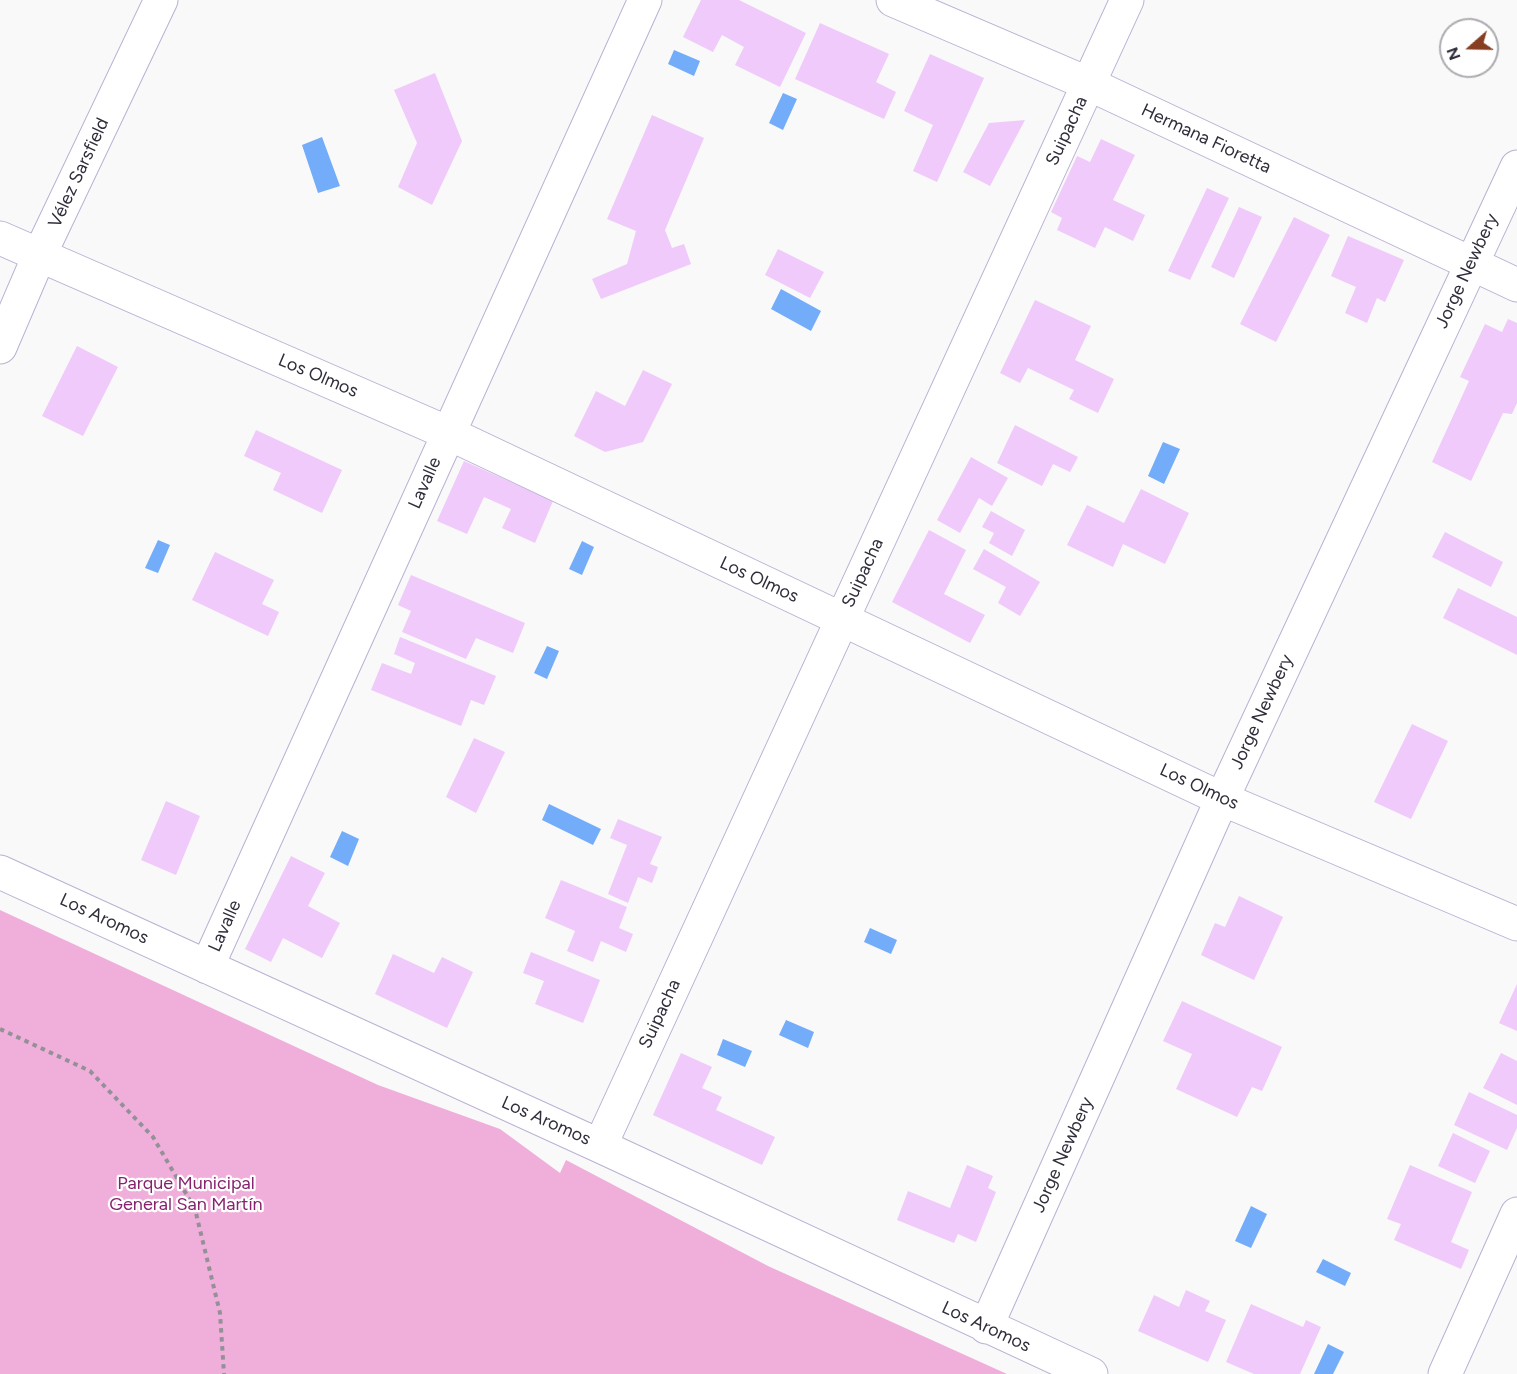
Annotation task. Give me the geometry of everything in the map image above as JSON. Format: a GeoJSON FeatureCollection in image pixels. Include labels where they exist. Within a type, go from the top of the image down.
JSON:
{"type":"FeatureCollection","features":[{"type":"Feature","properties":{"kind":"street","name":"Vélez Sarsfield"},"geometry":{"type":"LineString","coordinates":[[0,347],[39,256],[161,0]]}},
{"type":"Feature","properties":{"kind":"street","name":"Lavalle"},"geometry":{"type":"LineString","coordinates":[[207,967],[645,0]]}},
{"type":"Feature","properties":{"kind":"street","name":"Hermana Fioretta"},"geometry":{"type":"LineString","coordinates":[[893,0],[1089,84],[1517,285]]}},
{"type":"Feature","properties":{"kind":"street","name":"Suipacha"},"geometry":{"type":"LineString","coordinates":[[600,1146],[1127,0]]}},
{"type":"Feature","properties":{"kind":"street","name":"Jorge Newbery"},"geometry":{"type":"LineString","coordinates":[[986,1327],[1222,799],[1470,263],[1517,167]]}},
{"type":"Feature","properties":{"kind":"street","name":"Los Olmos"},"geometry":{"type":"LineString","coordinates":[[0,238],[448,433],[1222,799],[1517,924]]}},
{"type":"Feature","properties":{"kind":"street","name":"Los Aromos"},"geometry":{"type":"LineString","coordinates":[[0,872],[600,1146],[1090,1374]]}},
{"type":"Feature","properties":{"kind":"street"},"geometry":{"type":"LineString","coordinates":[[1445,1374],[1517,1214]]}},
{"type":"Feature","properties":{"kind":"path"},"geometry":{"type":"LineString","coordinates":[[0,1029],[90,1071],[153,1137],[195,1209],[220,1313],[224,1374]]}},
{"type":"Feature","properties":{"kind":"green space","name":"Parque Municipal General San Martín"},"geometry":{"type":"Polygon","coordinates":[[[0,910],[378,1085],[500,1129],[560,1173],[566,1160],[768,1266],[1007,1374],[0,1374],[0,910]]]}},
{"type":"Feature","properties":{"kind":"water"},"geometry":{"type":"Polygon","coordinates":[[[674,50],[700,61],[694,76],[668,64],[674,50]]]}},
{"type":"Feature","properties":{"kind":"water"},"geometry":{"type":"Polygon","coordinates":[[[783,93],[797,99],[783,130],[769,123],[783,93]]]}},
{"type":"Feature","properties":{"kind":"water"},"geometry":{"type":"Polygon","coordinates":[[[322,137],[340,186],[318,193],[302,145],[322,137]]]}},
{"type":"Feature","properties":{"kind":"water"},"geometry":{"type":"Polygon","coordinates":[[[781,289],[821,311],[811,331],[771,309],[781,289]]]}},
{"type":"Feature","properties":{"kind":"water"},"geometry":{"type":"Polygon","coordinates":[[[1163,442],[1180,449],[1164,484],[1148,476],[1163,442]]]}},
{"type":"Feature","properties":{"kind":"water"},"geometry":{"type":"Polygon","coordinates":[[[158,540],[170,545],[158,573],[145,568],[158,540]]]}},
{"type":"Feature","properties":{"kind":"water"},"geometry":{"type":"Polygon","coordinates":[[[582,541],[594,547],[582,575],[569,569],[582,541]]]}},
{"type":"Feature","properties":{"kind":"water"},"geometry":{"type":"Polygon","coordinates":[[[547,646],[559,651],[547,679],[534,673],[547,646]]]}},
{"type":"Feature","properties":{"kind":"water"},"geometry":{"type":"Polygon","coordinates":[[[549,804],[601,829],[593,845],[542,820],[549,804]]]}},
{"type":"Feature","properties":{"kind":"water"},"geometry":{"type":"Polygon","coordinates":[[[342,831],[359,839],[348,866],[330,857],[342,831]]]}},
{"type":"Feature","properties":{"kind":"water"},"geometry":{"type":"Polygon","coordinates":[[[870,928],[897,940],[891,954],[864,942],[870,928]]]}},
{"type":"Feature","properties":{"kind":"water"},"geometry":{"type":"Polygon","coordinates":[[[786,1020],[814,1032],[808,1048],[779,1035],[786,1020]]]}},
{"type":"Feature","properties":{"kind":"water"},"geometry":{"type":"Polygon","coordinates":[[[723,1039],[752,1051],[745,1067],[717,1055],[723,1039]]]}},
{"type":"Feature","properties":{"kind":"water"},"geometry":{"type":"Polygon","coordinates":[[[1251,1206],[1267,1214],[1251,1248],[1235,1241],[1251,1206]]]}},
{"type":"Feature","properties":{"kind":"water"},"geometry":{"type":"Polygon","coordinates":[[[1323,1259],[1351,1273],[1345,1286],[1316,1272],[1323,1259]]]}},
{"type":"Feature","properties":{"kind":"water"},"geometry":{"type":"Polygon","coordinates":[[[1328,1344],[1344,1352],[1333,1374],[1314,1374],[1328,1344]]]}},
{"type":"Feature","properties":{"kind":"building"},"geometry":{"type":"Polygon","coordinates":[[[701,0],[739,0],[806,33],[780,87],[735,65],[744,47],[722,35],[713,52],[683,37],[701,0]]]}},
{"type":"Feature","properties":{"kind":"building"},"geometry":{"type":"Polygon","coordinates":[[[820,23],[889,54],[876,82],[896,92],[884,119],[795,79],[820,23]]]}},
{"type":"Feature","properties":{"kind":"building"},"geometry":{"type":"Polygon","coordinates":[[[930,54],[984,78],[937,182],[913,171],[933,125],[904,111],[930,54]]]}},
{"type":"Feature","properties":{"kind":"building"},"geometry":{"type":"Polygon","coordinates":[[[435,73],[462,141],[432,205],[398,187],[417,143],[394,90],[435,73]]]}},
{"type":"Feature","properties":{"kind":"building"},"geometry":{"type":"Polygon","coordinates":[[[652,115],[704,138],[665,230],[672,248],[684,244],[691,264],[601,299],[592,279],[627,264],[636,231],[607,219],[652,115]]]}},
{"type":"Feature","properties":{"kind":"building"},"geometry":{"type":"Polygon","coordinates":[[[1025,120],[990,186],[963,172],[989,123],[1025,120]]]}},
{"type":"Feature","properties":{"kind":"building"},"geometry":{"type":"Polygon","coordinates":[[[1101,139],[1135,155],[1113,200],[1145,215],[1133,241],[1105,227],[1095,248],[1057,230],[1062,218],[1051,212],[1077,156],[1090,162],[1101,139]]]}},
{"type":"Feature","properties":{"kind":"building"},"geometry":{"type":"Polygon","coordinates":[[[1207,188],[1229,198],[1190,280],[1168,271],[1207,188]]]}},
{"type":"Feature","properties":{"kind":"building"},"geometry":{"type":"Polygon","coordinates":[[[1239,207],[1262,217],[1234,278],[1211,267],[1239,207]]]}},
{"type":"Feature","properties":{"kind":"building"},"geometry":{"type":"Polygon","coordinates":[[[1294,217],[1330,235],[1276,342],[1240,324],[1294,217]]]}},
{"type":"Feature","properties":{"kind":"building"},"geometry":{"type":"Polygon","coordinates":[[[1348,236],[1404,260],[1385,302],[1377,298],[1367,323],[1345,313],[1356,287],[1331,276],[1348,236]]]}},
{"type":"Feature","properties":{"kind":"building"},"geometry":{"type":"Polygon","coordinates":[[[778,249],[824,272],[810,298],[765,275],[778,249]]]}},
{"type":"Feature","properties":{"kind":"building"},"geometry":{"type":"Polygon","coordinates":[[[1035,300],[1091,326],[1075,360],[1114,379],[1098,413],[1069,399],[1074,390],[1028,368],[1020,383],[1000,373],[1035,300]]]}},
{"type":"Feature","properties":{"kind":"building"},"geometry":{"type":"Polygon","coordinates":[[[1508,319],[1517,323],[1517,403],[1512,414],[1503,413],[1471,481],[1432,462],[1469,381],[1460,377],[1485,324],[1502,332],[1508,319]]]}},
{"type":"Feature","properties":{"kind":"building"},"geometry":{"type":"Polygon","coordinates":[[[77,346],[118,367],[83,436],[42,416],[77,346]]]}},
{"type":"Feature","properties":{"kind":"building"},"geometry":{"type":"Polygon","coordinates":[[[643,370],[672,384],[643,442],[605,452],[574,436],[596,391],[625,406],[643,370]]]}},
{"type":"Feature","properties":{"kind":"building"},"geometry":{"type":"Polygon","coordinates":[[[1015,425],[1078,457],[1070,472],[1053,464],[1042,486],[997,463],[1015,425]]]}},
{"type":"Feature","properties":{"kind":"building"},"geometry":{"type":"Polygon","coordinates":[[[256,430],[342,470],[322,513],[273,490],[281,473],[244,456],[256,430]]]}},
{"type":"Feature","properties":{"kind":"building"},"geometry":{"type":"Polygon","coordinates":[[[971,457],[1008,478],[992,506],[979,498],[960,533],[937,520],[971,457]]]}},
{"type":"Feature","properties":{"kind":"building"},"geometry":{"type":"Polygon","coordinates":[[[464,461],[553,501],[535,543],[502,528],[511,509],[484,497],[467,534],[437,521],[464,461]]]}},
{"type":"Feature","properties":{"kind":"building"},"geometry":{"type":"Polygon","coordinates":[[[1141,489],[1189,513],[1165,564],[1123,544],[1113,567],[1067,545],[1087,505],[1124,523],[1141,489]]]}},
{"type":"Feature","properties":{"kind":"building"},"geometry":{"type":"Polygon","coordinates":[[[991,511],[1025,530],[1012,556],[989,543],[994,533],[982,527],[991,511]]]}},
{"type":"Feature","properties":{"kind":"building"},"geometry":{"type":"Polygon","coordinates":[[[929,530],[966,550],[944,594],[985,615],[970,643],[892,602],[929,530]]]}},
{"type":"Feature","properties":{"kind":"building"},"geometry":{"type":"Polygon","coordinates":[[[1445,532],[1503,562],[1491,587],[1432,557],[1445,532]]]}},
{"type":"Feature","properties":{"kind":"building"},"geometry":{"type":"Polygon","coordinates":[[[984,549],[1040,582],[1020,616],[998,603],[1006,587],[973,569],[984,549]]]}},
{"type":"Feature","properties":{"kind":"building"},"geometry":{"type":"Polygon","coordinates":[[[215,552],[274,580],[262,604],[279,612],[268,636],[192,600],[215,552]]]}},
{"type":"Feature","properties":{"kind":"building"},"geometry":{"type":"Polygon","coordinates":[[[411,575],[525,623],[513,653],[476,638],[466,659],[402,632],[411,611],[398,605],[411,575]]]}},
{"type":"Feature","properties":{"kind":"building"},"geometry":{"type":"Polygon","coordinates":[[[1458,588],[1517,617],[1517,655],[1443,618],[1458,588]]]}},
{"type":"Feature","properties":{"kind":"building"},"geometry":{"type":"Polygon","coordinates":[[[400,637],[496,676],[484,705],[471,700],[461,726],[371,690],[382,663],[411,674],[415,663],[394,654],[400,637]]]}},
{"type":"Feature","properties":{"kind":"building"},"geometry":{"type":"Polygon","coordinates":[[[1412,724],[1448,741],[1411,819],[1374,802],[1412,724]]]}},
{"type":"Feature","properties":{"kind":"building"},"geometry":{"type":"Polygon","coordinates":[[[474,738],[505,752],[476,813],[446,797],[474,738]]]}},
{"type":"Feature","properties":{"kind":"building"},"geometry":{"type":"Polygon","coordinates":[[[166,801],[200,816],[176,875],[141,860],[166,801]]]}},
{"type":"Feature","properties":{"kind":"building"},"geometry":{"type":"Polygon","coordinates":[[[618,819],[662,837],[650,864],[658,867],[652,883],[638,877],[628,903],[608,894],[627,845],[610,838],[618,819]]]}},
{"type":"Feature","properties":{"kind":"building"},"geometry":{"type":"Polygon","coordinates":[[[291,856],[325,873],[308,906],[340,923],[322,958],[283,938],[271,962],[245,949],[291,856]]]}},
{"type":"Feature","properties":{"kind":"building"},"geometry":{"type":"Polygon","coordinates":[[[561,880],[627,907],[619,928],[633,934],[626,952],[601,941],[593,962],[567,951],[575,931],[545,918],[561,880]]]}},
{"type":"Feature","properties":{"kind":"building"},"geometry":{"type":"Polygon","coordinates":[[[1239,896],[1283,917],[1254,980],[1201,955],[1215,923],[1225,927],[1239,896]]]}},
{"type":"Feature","properties":{"kind":"building"},"geometry":{"type":"Polygon","coordinates":[[[531,952],[600,980],[583,1023],[535,1004],[544,981],[523,973],[531,952]]]}},
{"type":"Feature","properties":{"kind":"building"},"geometry":{"type":"Polygon","coordinates":[[[393,954],[434,973],[442,957],[473,972],[447,1028],[375,994],[393,954]]]}},
{"type":"Feature","properties":{"kind":"building"},"geometry":{"type":"Polygon","coordinates":[[[1517,984],[1517,1031],[1499,1023],[1517,984]]]}},
{"type":"Feature","properties":{"kind":"building"},"geometry":{"type":"Polygon","coordinates":[[[1182,1001],[1282,1047],[1262,1091],[1252,1087],[1237,1117],[1176,1089],[1192,1054],[1163,1041],[1182,1001]]]}},
{"type":"Feature","properties":{"kind":"building"},"geometry":{"type":"Polygon","coordinates":[[[681,1053],[712,1067],[702,1088],[722,1097],[716,1110],[775,1137],[762,1165],[653,1115],[681,1053]]]}},
{"type":"Feature","properties":{"kind":"building"},"geometry":{"type":"Polygon","coordinates":[[[1501,1053],[1517,1061],[1517,1105],[1483,1088],[1501,1053]]]}},
{"type":"Feature","properties":{"kind":"building"},"geometry":{"type":"Polygon","coordinates":[[[1469,1092],[1517,1115],[1517,1128],[1507,1150],[1454,1125],[1469,1092]]]}},
{"type":"Feature","properties":{"kind":"building"},"geometry":{"type":"Polygon","coordinates":[[[1453,1133],[1490,1151],[1475,1183],[1438,1166],[1453,1133]]]}},
{"type":"Feature","properties":{"kind":"building"},"geometry":{"type":"Polygon","coordinates":[[[967,1165],[993,1176],[988,1188],[996,1192],[976,1242],[958,1234],[954,1243],[897,1220],[908,1191],[950,1208],[967,1165]]]}},
{"type":"Feature","properties":{"kind":"building"},"geometry":{"type":"Polygon","coordinates":[[[1410,1165],[1472,1192],[1451,1242],[1469,1250],[1461,1269],[1394,1240],[1401,1224],[1387,1219],[1410,1165]]]}},
{"type":"Feature","properties":{"kind":"building"},"geometry":{"type":"Polygon","coordinates":[[[1186,1290],[1210,1301],[1205,1311],[1226,1320],[1208,1362],[1138,1331],[1154,1295],[1179,1307],[1186,1290]]]}},
{"type":"Feature","properties":{"kind":"building"},"geometry":{"type":"Polygon","coordinates":[[[1251,1304],[1303,1327],[1306,1320],[1321,1327],[1300,1374],[1254,1374],[1226,1362],[1251,1304]]]}}]}
